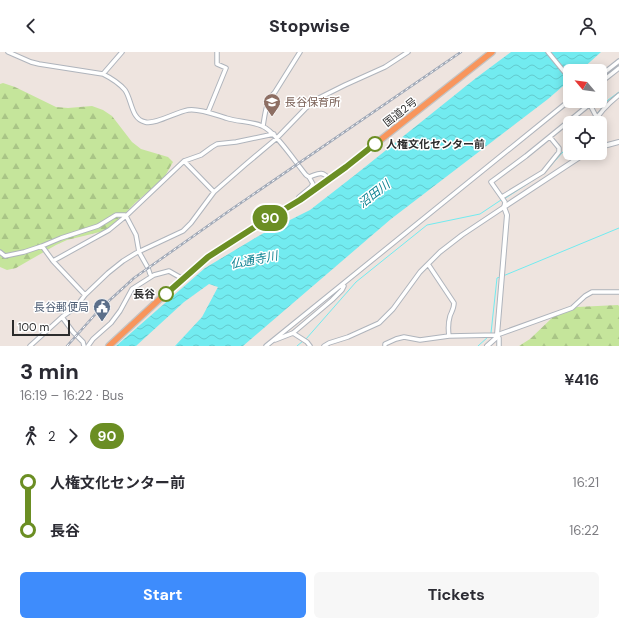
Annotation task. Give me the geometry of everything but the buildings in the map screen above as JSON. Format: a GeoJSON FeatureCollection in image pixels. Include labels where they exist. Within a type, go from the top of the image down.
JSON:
{"type":"FeatureCollection","features":[{"type":"Feature","properties":{"kind":"highway","name":"国道2号"},"geometry":{"type":"LineString","coordinates":[[109,346],[208,257],[300,200],[402,123],[492,52]]}},
{"type":"Feature","properties":{"kind":"street"},"geometry":{"type":"LineString","coordinates":[[8,52],[31,62],[103,74],[113,79],[125,90],[138,119],[145,123],[191,109],[263,126],[274,134],[309,177],[312,184],[311,187],[300,197],[287,205],[288,207]]}},
{"type":"Feature","properties":{"kind":"street"},"geometry":{"type":"LineString","coordinates":[[103,74],[122,52]]}},
{"type":"Feature","properties":{"kind":"street"},"geometry":{"type":"LineString","coordinates":[[208,112],[226,68],[217,64],[217,52]]}},
{"type":"Feature","properties":{"kind":"street"},"geometry":{"type":"LineString","coordinates":[[263,126],[267,104],[300,52]]}},
{"type":"Feature","properties":{"kind":"street"},"geometry":{"type":"LineString","coordinates":[[30,346],[62,317],[76,307],[85,295],[123,261],[183,231],[191,223],[214,192],[277,138],[305,109],[317,99],[385,67],[408,52]]}},
{"type":"Feature","properties":{"kind":"street"},"geometry":{"type":"LineString","coordinates":[[548,52],[563,70]]}},
{"type":"Feature","properties":{"kind":"street"},"geometry":{"type":"LineString","coordinates":[[607,70],[619,61]]}},
{"type":"Feature","properties":{"kind":"street"},"geometry":{"type":"LineString","coordinates":[[607,77],[619,68]]}},
{"type":"Feature","properties":{"kind":"street"},"geometry":{"type":"LineString","coordinates":[[598,116],[604,108],[619,95]]}},
{"type":"Feature","properties":{"kind":"street"},"geometry":{"type":"LineString","coordinates":[[266,346],[563,106]]}},
{"type":"Feature","properties":{"kind":"street"},"geometry":{"type":"LineString","coordinates":[[500,346],[497,335],[508,215],[502,197],[491,182],[550,137],[583,108]]}},
{"type":"Feature","properties":{"kind":"street"},"geometry":{"type":"LineString","coordinates":[[53,261],[109,230],[126,216],[184,161],[202,156],[217,144],[236,142],[274,134]]}},
{"type":"Feature","properties":{"kind":"street"},"geometry":{"type":"LineString","coordinates":[[502,197],[543,172],[559,152],[559,148],[550,137]]}},
{"type":"Feature","properties":{"kind":"street"},"geometry":{"type":"LineString","coordinates":[[607,145],[619,142]]}},
{"type":"Feature","properties":{"kind":"street"},"geometry":{"type":"LineString","coordinates":[[324,346],[379,323],[393,309],[420,272],[440,252],[505,205],[575,160]]}},
{"type":"Feature","properties":{"kind":"street"},"geometry":{"type":"LineString","coordinates":[[184,161],[214,192]]}},
{"type":"Feature","properties":{"kind":"street"},"geometry":{"type":"LineString","coordinates":[[309,177],[321,173],[326,175],[329,179]]}},
{"type":"Feature","properties":{"kind":"street"},"geometry":{"type":"LineString","coordinates":[[0,252],[5,256],[24,252],[98,226],[116,216],[126,216]]}},
{"type":"Feature","properties":{"kind":"street"},"geometry":{"type":"LineString","coordinates":[[126,216],[136,235],[139,252],[150,274]]}},
{"type":"Feature","properties":{"kind":"street"},"geometry":{"type":"LineString","coordinates":[[42,246],[53,261],[85,295]]}},
{"type":"Feature","properties":{"kind":"street"},"geometry":{"type":"LineString","coordinates":[[428,264],[454,303],[448,326],[449,336]]}},
{"type":"Feature","properties":{"kind":"street"},"geometry":{"type":"LineString","coordinates":[[142,282],[144,278],[155,272],[164,273],[169,271],[183,279]]}},
{"type":"Feature","properties":{"kind":"street"},"geometry":{"type":"LineString","coordinates":[[88,346],[93,339],[111,323],[120,311],[132,289],[154,274],[159,273]]}},
{"type":"Feature","properties":{"kind":"street"},"geometry":{"type":"LineString","coordinates":[[274,340],[293,333],[332,300],[342,290],[344,286],[343,284]]}},
{"type":"Feature","properties":{"kind":"street"},"geometry":{"type":"LineString","coordinates":[[384,346],[385,344],[396,339],[404,338],[420,340],[449,336],[497,335],[572,308],[585,296],[592,292],[619,292]]}},
{"type":"Feature","properties":{"kind":"street"},"geometry":{"type":"LineString","coordinates":[[62,317],[73,332],[84,342],[84,346]]}},
{"type":"Feature","properties":{"kind":"street"},"geometry":{"type":"LineString","coordinates":[[293,333],[307,342],[310,346]]}},
{"type":"Feature","properties":{"kind":"street"},"geometry":{"type":"LineString","coordinates":[[487,346],[496,338],[497,335]]}},
{"type":"Feature","properties":{"kind":"green space"},"geometry":{"type":"Polygon","coordinates":[[[3,83],[15,87],[56,107],[68,108],[92,106],[103,110],[112,116],[132,142],[141,149],[168,157],[173,162],[164,178],[135,203],[116,223],[104,231],[67,240],[16,268],[7,270],[0,267],[0,84],[3,83]]]}},
{"type":"Feature","properties":{"kind":"green space"},"geometry":{"type":"Polygon","coordinates":[[[618,305],[619,346],[519,346],[530,339],[554,316],[577,307],[618,305]]]}},
{"type":"Feature","properties":{"kind":"water"},"geometry":{"type":"Polygon","coordinates":[[[511,52],[601,52],[588,64],[563,64],[563,86],[391,219],[243,346],[175,346],[202,317],[218,287],[209,284],[184,302],[136,346],[116,346],[205,268],[262,234],[310,210],[511,52]]]}},
{"type":"Feature","properties":{"kind":"waterway"},"geometry":{"type":"LineString","coordinates":[[597,114],[608,100],[619,92]]}},
{"type":"Feature","properties":{"kind":"waterway"},"geometry":{"type":"LineString","coordinates":[[546,171],[563,152]]}},
{"type":"Feature","properties":{"kind":"waterway"},"geometry":{"type":"LineString","coordinates":[[504,199],[535,179]]}},
{"type":"Feature","properties":{"kind":"waterway"},"geometry":{"type":"LineString","coordinates":[[306,339],[356,282],[427,225],[480,214],[501,200]]}},
{"type":"Feature","properties":{"kind":"waterway"},"geometry":{"type":"LineString","coordinates":[[503,276],[619,228]]}},
{"type":"Feature","properties":{"kind":"waterway"},"geometry":{"type":"LineString","coordinates":[[491,333],[497,278],[500,277]]}},
{"type":"Feature","properties":{"kind":"waterway"},"geometry":{"type":"LineString","coordinates":[[478,346],[488,337]]}},
{"type":"Feature","properties":{"kind":"waterway"},"geometry":{"type":"LineString","coordinates":[[297,346],[303,341]]}},
{"type":"Feature","properties":{"kind":"railway"},"geometry":{"type":"LineString","coordinates":[[67,346],[100,309],[134,278],[461,52]]}},
{"type":"Feature","properties":{"kind":"bus line","name":"90"},"geometry":{"type":"LineString","coordinates":[[166,294],[208,257],[300,200],[375,144]]}},
{"type":"Feature","properties":{"kind":"place","name":"長谷保育所"},"geometry":{"type":"Point","coordinates":[272,117]}},
{"type":"Feature","properties":{"kind":"place","name":"人権文化センター前"},"geometry":{"type":"Point","coordinates":[375,144]}},
{"type":"Feature","properties":{"kind":"place","name":"長谷"},"geometry":{"type":"Point","coordinates":[166,294]}},
{"type":"Feature","properties":{"kind":"place","name":"長谷郵便局"},"geometry":{"type":"Point","coordinates":[102,322]}},
{"type":"Feature","properties":{"kind":"water label","name":"沼田川"},"geometry":{"type":"Point","coordinates":[374,194]}},
{"type":"Feature","properties":{"kind":"water label","name":"仏通寺川"},"geometry":{"type":"Point","coordinates":[254,260]}}]}
